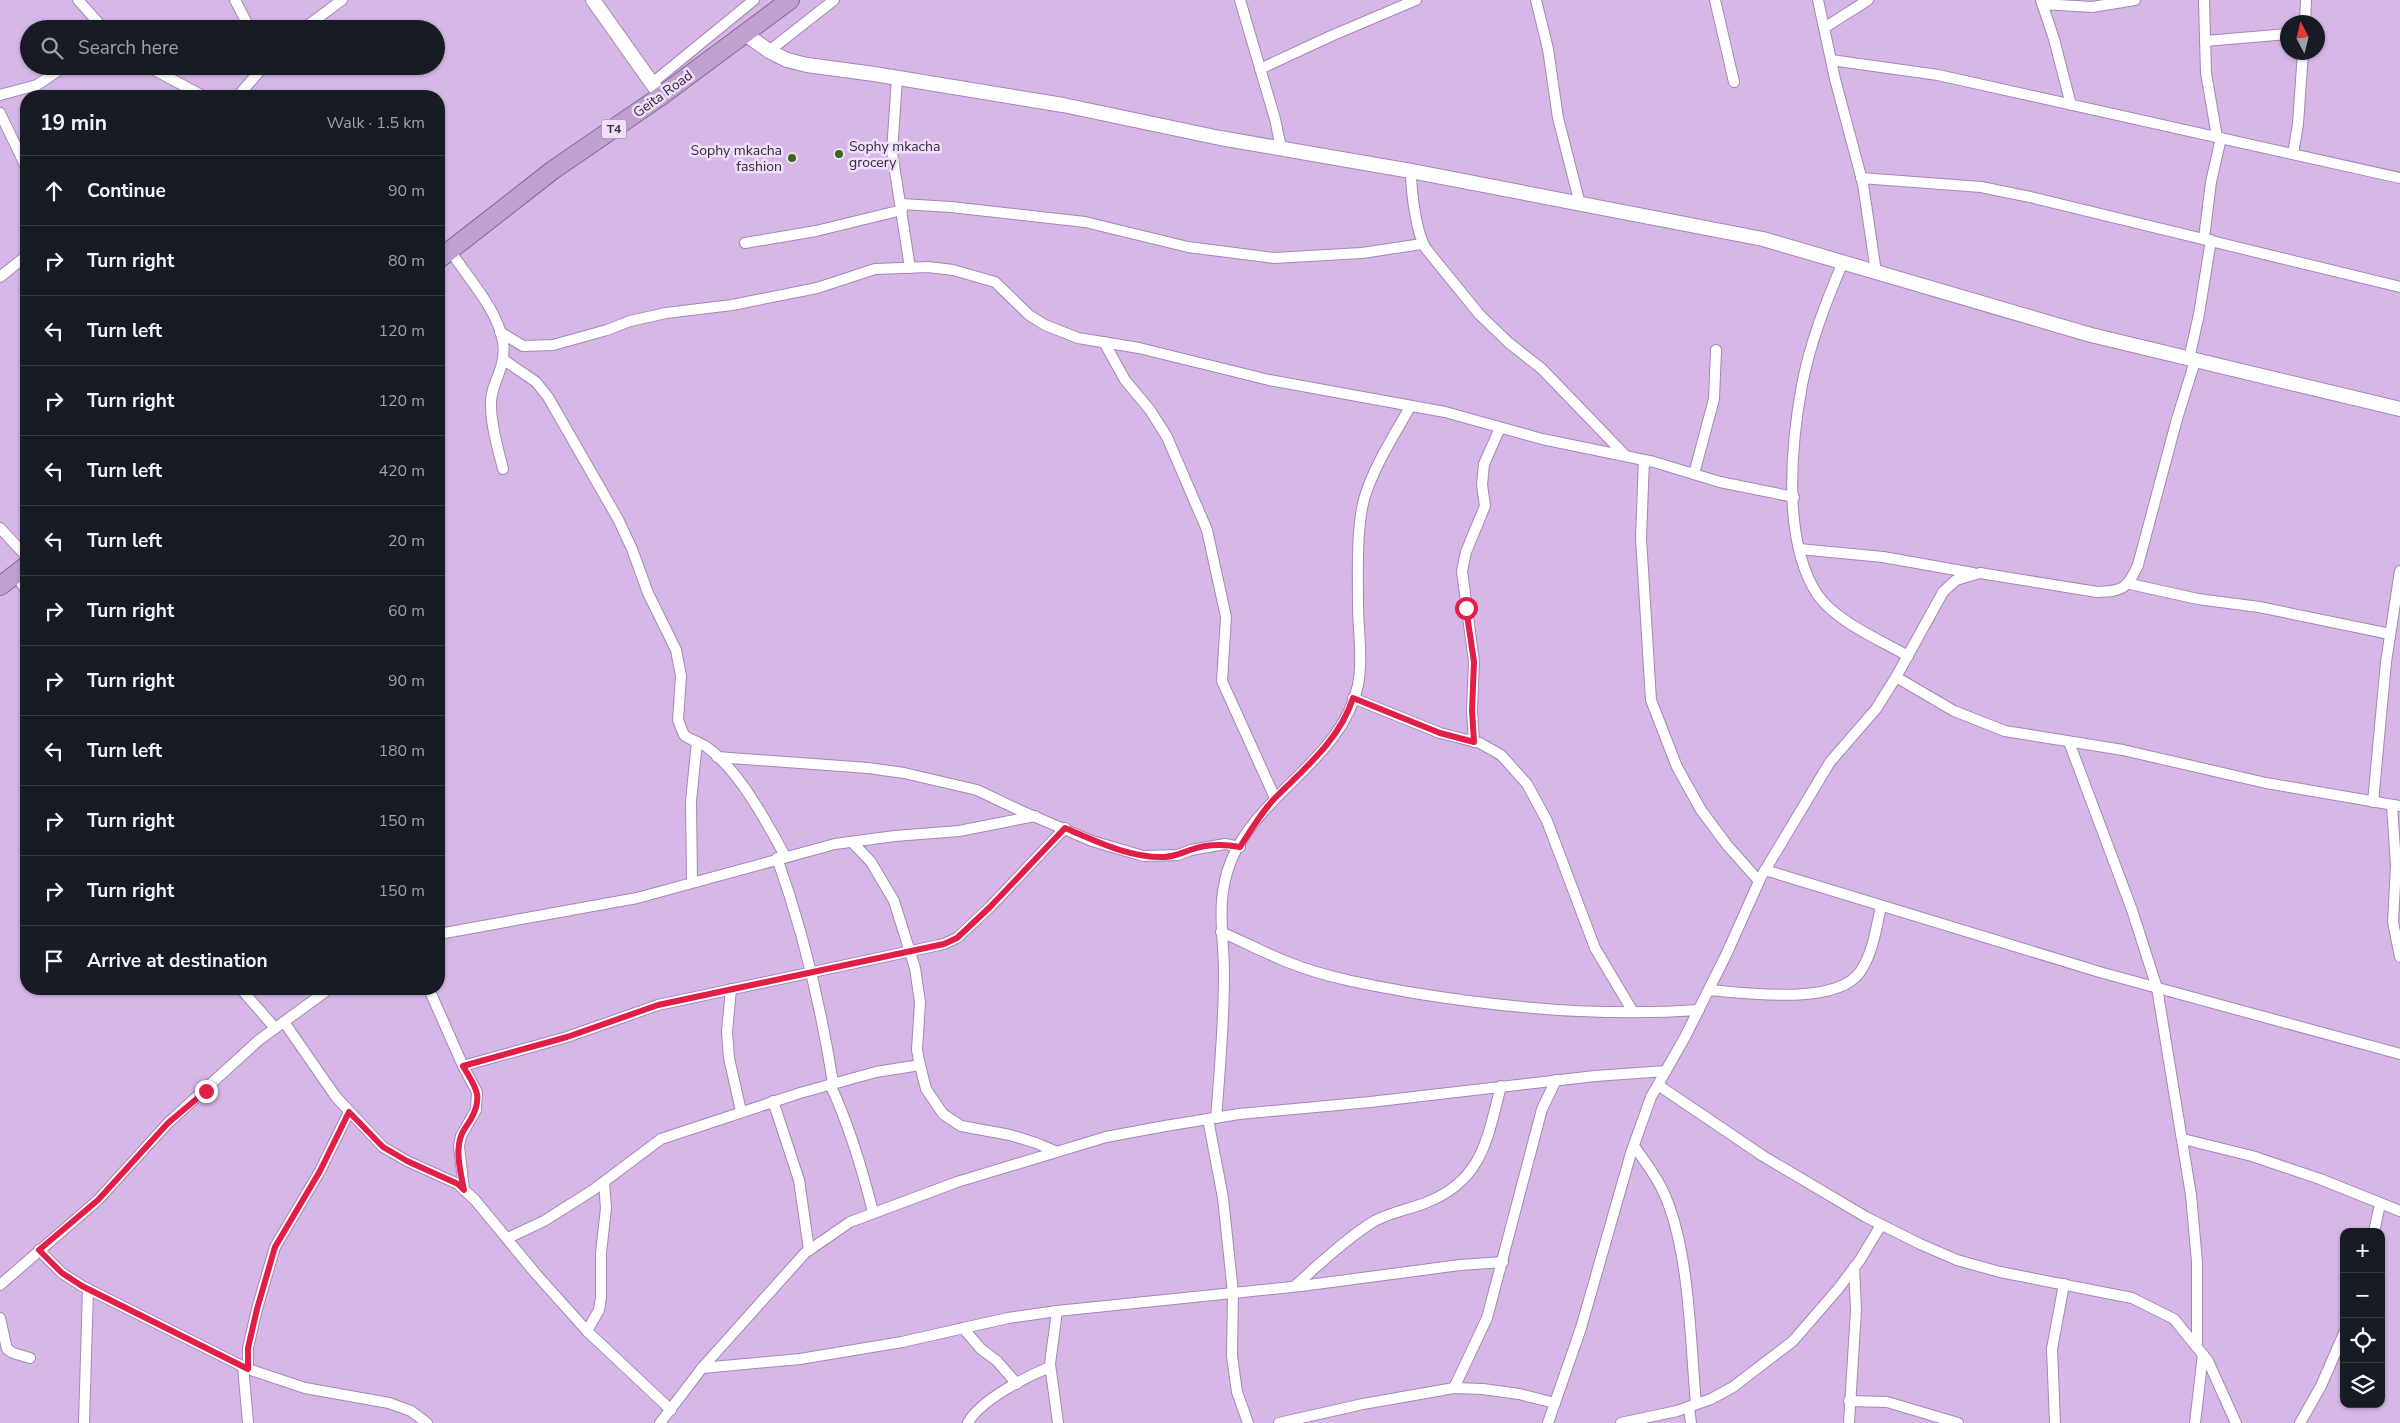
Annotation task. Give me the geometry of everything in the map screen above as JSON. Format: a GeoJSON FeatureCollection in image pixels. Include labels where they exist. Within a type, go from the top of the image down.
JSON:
{"type":"FeatureCollection","features":[{"type":"Feature","properties":{"kind":"highway","name":"Geita Road"},"geometry":{"type":"LineString","coordinates":[[445,253],[656,90],[744,33],[790,0]]}},
{"type":"Feature","properties":{"kind":"highway"},"geometry":{"type":"LineString","coordinates":[[0,586],[20,571]]}},
{"type":"Feature","properties":{"kind":"street"},"geometry":{"type":"LineString","coordinates":[[78,0],[94,20]]}},
{"type":"Feature","properties":{"kind":"street"},"geometry":{"type":"LineString","coordinates":[[235,0],[245,20]]}},
{"type":"Feature","properties":{"kind":"street"},"geometry":{"type":"LineString","coordinates":[[315,20],[342,0]]}},
{"type":"Feature","properties":{"kind":"street"},"geometry":{"type":"LineString","coordinates":[[592,0],[656,90],[754,0]]}},
{"type":"Feature","properties":{"kind":"street"},"geometry":{"type":"LineString","coordinates":[[768,51],[834,0]]}},
{"type":"Feature","properties":{"kind":"street"},"geometry":{"type":"LineString","coordinates":[[1240,0],[1281,148]]}},
{"type":"Feature","properties":{"kind":"street"},"geometry":{"type":"LineString","coordinates":[[1260,69],[1416,0]]}},
{"type":"Feature","properties":{"kind":"street"},"geometry":{"type":"LineString","coordinates":[[1536,0],[1548,49],[1558,118],[1580,204]]}},
{"type":"Feature","properties":{"kind":"street"},"geometry":{"type":"LineString","coordinates":[[1715,0],[1734,82]]}},
{"type":"Feature","properties":{"kind":"street"},"geometry":{"type":"LineString","coordinates":[[1818,0],[1861,178],[1876,272]]}},
{"type":"Feature","properties":{"kind":"street"},"geometry":{"type":"LineString","coordinates":[[1824,28],[1868,0]]}},
{"type":"Feature","properties":{"kind":"street"},"geometry":{"type":"LineString","coordinates":[[2071,105],[2054,39],[2041,2],[2092,7],[2135,0]]}},
{"type":"Feature","properties":{"kind":"street"},"geometry":{"type":"LineString","coordinates":[[1552,1422],[1555,1403],[1581,1328],[1634,1146],[1652,1097],[1709,990],[1765,870],[1830,762],[1876,709],[1896,678],[1942,592],[1956,580],[1980,573],[2097,592],[2116,592],[2130,584],[2138,565],[2177,419],[2192,360],[2200,314],[2211,182],[2219,137],[2209,96],[2204,0]]}},
{"type":"Feature","properties":{"kind":"street"},"geometry":{"type":"LineString","coordinates":[[2305,15],[2306,0]]}},
{"type":"Feature","properties":{"kind":"street"},"geometry":{"type":"LineString","coordinates":[[744,33],[768,51],[787,60],[807,65],[1063,106],[1220,138],[1411,171],[1763,239],[2091,335],[2400,409]]}},
{"type":"Feature","properties":{"kind":"street"},"geometry":{"type":"LineString","coordinates":[[2205,41],[2280,35]]}},
{"type":"Feature","properties":{"kind":"street"},"geometry":{"type":"LineString","coordinates":[[1831,60],[1938,75],[2400,178]]}},
{"type":"Feature","properties":{"kind":"street"},"geometry":{"type":"LineString","coordinates":[[2293,154],[2298,124],[2302,60]]}},
{"type":"Feature","properties":{"kind":"street"},"geometry":{"type":"LineString","coordinates":[[0,95],[37,85],[51,75]]}},
{"type":"Feature","properties":{"kind":"street"},"geometry":{"type":"LineString","coordinates":[[164,75],[192,90]]}},
{"type":"Feature","properties":{"kind":"street"},"geometry":{"type":"LineString","coordinates":[[243,90],[256,75]]}},
{"type":"Feature","properties":{"kind":"street"},"geometry":{"type":"LineString","coordinates":[[896,78],[892,152],[910,268]]}},
{"type":"Feature","properties":{"kind":"street"},"geometry":{"type":"LineString","coordinates":[[0,113],[20,154]]}},
{"type":"Feature","properties":{"kind":"street"},"geometry":{"type":"LineString","coordinates":[[1411,171],[1413,201],[1422,244],[1479,314],[1509,343],[1542,369],[1626,456]]}},
{"type":"Feature","properties":{"kind":"street"},"geometry":{"type":"LineString","coordinates":[[1861,178],[1981,187],[2207,239],[2400,287]]}},
{"type":"Feature","properties":{"kind":"street"},"geometry":{"type":"LineString","coordinates":[[745,243],[816,231],[902,207],[950,207],[1086,222],[1188,247],[1274,258],[1362,253],[1422,244]]}},
{"type":"Feature","properties":{"kind":"street"},"geometry":{"type":"LineString","coordinates":[[445,255],[495,318],[500,332],[504,360],[491,405],[503,469]]}},
{"type":"Feature","properties":{"kind":"street"},"geometry":{"type":"LineString","coordinates":[[0,277],[20,262]]}},
{"type":"Feature","properties":{"kind":"street"},"geometry":{"type":"LineString","coordinates":[[1843,262],[1820,321],[1802,385],[1795,442],[1794,497],[1799,549],[1807,574],[1818,595],[1831,609],[1851,624],[1908,656]]}},
{"type":"Feature","properties":{"kind":"street"},"geometry":{"type":"LineString","coordinates":[[500,332],[523,346],[552,345],[607,330],[630,321],[666,313],[732,305],[817,288],[875,269],[953,270],[995,282],[1029,315],[1045,325],[1078,338],[1139,348],[1268,380],[1445,412],[1500,428],[1644,460],[1720,482],[1794,497]]}},
{"type":"Feature","properties":{"kind":"street"},"geometry":{"type":"LineString","coordinates":[[1104,342],[1125,380],[1168,437],[1207,530],[1223,594],[1226,617],[1222,681],[1275,798]]}},
{"type":"Feature","properties":{"kind":"street"},"geometry":{"type":"LineString","coordinates":[[1694,474],[1714,398],[1716,350]]}},
{"type":"Feature","properties":{"kind":"street"},"geometry":{"type":"LineString","coordinates":[[504,360],[536,382],[548,397],[632,548],[648,593],[676,650],[680,676],[678,720],[680,729],[684,736],[708,748],[733,774],[758,810],[781,857],[799,923],[822,1022],[831,1084],[843,1111],[858,1157],[872,1212]]}},
{"type":"Feature","properties":{"kind":"street"},"geometry":{"type":"LineString","coordinates":[[1248,1423],[1237,1392],[1232,1356],[1233,1293],[1212,1118],[1221,1066],[1224,974],[1221,932],[1222,892],[1232,860],[1240,847],[1275,798],[1320,755],[1349,712],[1358,685],[1360,659],[1359,550],[1365,497],[1383,456],[1410,406]]}},
{"type":"Feature","properties":{"kind":"street"},"geometry":{"type":"LineString","coordinates":[[1474,742],[1472,710],[1474,662],[1462,571],[1466,552],[1484,506],[1482,485],[1484,464],[1500,428]]}},
{"type":"Feature","properties":{"kind":"street"},"geometry":{"type":"LineString","coordinates":[[1644,460],[1641,538],[1651,700],[1677,767],[1701,810],[1727,845],[1759,881]]}},
{"type":"Feature","properties":{"kind":"street"},"geometry":{"type":"LineString","coordinates":[[0,528],[20,550]]}},
{"type":"Feature","properties":{"kind":"street"},"geometry":{"type":"LineString","coordinates":[[1799,549],[1883,557],[1976,574]]}},
{"type":"Feature","properties":{"kind":"street"},"geometry":{"type":"LineString","coordinates":[[2373,802],[2390,634],[2400,571]]}},
{"type":"Feature","properties":{"kind":"street"},"geometry":{"type":"LineString","coordinates":[[2130,584],[2198,599],[2258,607],[2390,634]]}},
{"type":"Feature","properties":{"kind":"street"},"geometry":{"type":"LineString","coordinates":[[1896,678],[1954,711],[2005,731],[2123,750],[2266,783],[2396,806],[2396,865],[2393,922],[2400,957]]}},
{"type":"Feature","properties":{"kind":"street"},"geometry":{"type":"LineString","coordinates":[[1353,698],[1440,733],[1474,742],[1501,755],[1527,784],[1547,821],[1595,948],[1633,1012]]}},
{"type":"Feature","properties":{"kind":"street"},"geometry":{"type":"LineString","coordinates":[[692,882],[691,801],[697,742]]}},
{"type":"Feature","properties":{"kind":"street"},"geometry":{"type":"LineString","coordinates":[[2070,742],[2132,910],[2156,988],[2183,1138],[2197,1262],[2200,1351],[2195,1423]]}},
{"type":"Feature","properties":{"kind":"street"},"geometry":{"type":"LineString","coordinates":[[717,757],[904,773],[977,790],[1092,841],[1143,856],[1178,855],[1191,850],[1225,844],[1240,847]]}},
{"type":"Feature","properties":{"kind":"street"},"geometry":{"type":"LineString","coordinates":[[445,932],[593,908],[637,898],[834,844],[895,836],[959,831],[1035,816]]}},
{"type":"Feature","properties":{"kind":"street"},"geometry":{"type":"LineString","coordinates":[[463,1066],[575,1034],[658,1005],[944,944],[957,938],[990,907],[1065,828]]}},
{"type":"Feature","properties":{"kind":"street"},"geometry":{"type":"LineString","coordinates":[[852,842],[871,862],[884,881],[894,901],[910,950],[920,1002],[917,1050],[920,1065],[926,1088],[943,1114],[952,1122],[961,1126],[983,1129],[1036,1143],[1055,1152]]}},
{"type":"Feature","properties":{"kind":"street"},"geometry":{"type":"LineString","coordinates":[[1765,870],[2156,988],[2400,1052]]}},
{"type":"Feature","properties":{"kind":"street"},"geometry":{"type":"LineString","coordinates":[[1709,990],[1772,995],[1824,991],[1849,982],[1859,973],[1869,955],[1881,906]]}},
{"type":"Feature","properties":{"kind":"street"},"geometry":{"type":"LineString","coordinates":[[1221,932],[1291,963],[1339,978],[1396,989],[1513,1007],[1633,1012],[1699,1010]]}},
{"type":"Feature","properties":{"kind":"street"},"geometry":{"type":"LineString","coordinates":[[731,989],[727,1032],[729,1058],[741,1111]]}},
{"type":"Feature","properties":{"kind":"street"},"geometry":{"type":"LineString","coordinates":[[247,995],[279,1025],[336,1097],[383,1147],[407,1161],[458,1184],[508,1238],[536,1274],[587,1331],[671,1410]]}},
{"type":"Feature","properties":{"kind":"street"},"geometry":{"type":"LineString","coordinates":[[0,1285],[98,1200],[168,1123],[259,1040],[321,995]]}},
{"type":"Feature","properties":{"kind":"street"},"geometry":{"type":"LineString","coordinates":[[432,995],[463,1066],[477,1092],[478,1098],[476,1110],[461,1136],[460,1162],[464,1190]]}},
{"type":"Feature","properties":{"kind":"street"},"geometry":{"type":"LineString","coordinates":[[508,1238],[544,1221],[604,1182],[661,1139],[741,1111],[831,1084],[876,1072],[920,1065]]}},
{"type":"Feature","properties":{"kind":"street"},"geometry":{"type":"LineString","coordinates":[[660,1423],[702,1368],[809,1250],[832,1232],[872,1212],[957,1182],[1106,1137],[1212,1118],[1556,1080],[1666,1071]]}},
{"type":"Feature","properties":{"kind":"street"},"geometry":{"type":"LineString","coordinates":[[1454,1388],[1487,1318],[1542,1109],[1556,1080]]}},
{"type":"Feature","properties":{"kind":"street"},"geometry":{"type":"LineString","coordinates":[[1296,1286],[1325,1259],[1372,1222],[1426,1203],[1467,1177],[1485,1148],[1501,1086]]}},
{"type":"Feature","properties":{"kind":"street"},"geometry":{"type":"LineString","coordinates":[[1658,1086],[1763,1156],[1881,1225],[1957,1260],[2000,1272],[2132,1298],[2174,1319],[2200,1351],[2228,1401],[2236,1423]]}},
{"type":"Feature","properties":{"kind":"street"},"geometry":{"type":"LineString","coordinates":[[773,1101],[799,1180],[809,1250]]}},
{"type":"Feature","properties":{"kind":"street"},"geometry":{"type":"LineString","coordinates":[[248,1423],[245,1368],[248,1348],[275,1247],[320,1171],[349,1112]]}},
{"type":"Feature","properties":{"kind":"street"},"geometry":{"type":"LineString","coordinates":[[2183,1138],[2252,1156],[2320,1179],[2400,1211]]}},
{"type":"Feature","properties":{"kind":"street"},"geometry":{"type":"LineString","coordinates":[[1634,1146],[1661,1187],[1677,1232],[1685,1280],[1693,1405],[1691,1423]]}},
{"type":"Feature","properties":{"kind":"street"},"geometry":{"type":"LineString","coordinates":[[587,1331],[599,1310],[601,1298],[601,1253],[606,1208],[604,1182]]}},
{"type":"Feature","properties":{"kind":"street"},"geometry":{"type":"LineString","coordinates":[[2375,1228],[2380,1204]]}},
{"type":"Feature","properties":{"kind":"street"},"geometry":{"type":"LineString","coordinates":[[1621,1423],[1693,1405],[1734,1387],[1793,1341],[1854,1267],[1881,1225]]}},
{"type":"Feature","properties":{"kind":"street"},"geometry":{"type":"LineString","coordinates":[[39,1250],[62,1273],[88,1289],[245,1368],[305,1388],[389,1403],[411,1412],[428,1423]]}},
{"type":"Feature","properties":{"kind":"street"},"geometry":{"type":"LineString","coordinates":[[702,1368],[800,1359],[902,1342],[1008,1318],[1057,1311],[1296,1286],[1460,1264],[1503,1262]]}},
{"type":"Feature","properties":{"kind":"street"},"geometry":{"type":"LineString","coordinates":[[1849,1423],[1856,1310],[1854,1267]]}},
{"type":"Feature","properties":{"kind":"street"},"geometry":{"type":"LineString","coordinates":[[2055,1423],[2052,1349],[2064,1284]]}},
{"type":"Feature","properties":{"kind":"street"},"geometry":{"type":"LineString","coordinates":[[84,1423],[88,1289]]}},
{"type":"Feature","properties":{"kind":"street"},"geometry":{"type":"LineString","coordinates":[[1057,1311],[1050,1367],[1058,1423]]}},
{"type":"Feature","properties":{"kind":"street"},"geometry":{"type":"LineString","coordinates":[[0,1318],[7,1349],[13,1353],[30,1358]]}},
{"type":"Feature","properties":{"kind":"street"},"geometry":{"type":"LineString","coordinates":[[963,1328],[981,1349],[997,1361],[1017,1384]]}},
{"type":"Feature","properties":{"kind":"street"},"geometry":{"type":"LineString","coordinates":[[2300,1423],[2322,1386],[2340,1343]]}},
{"type":"Feature","properties":{"kind":"street"},"geometry":{"type":"LineString","coordinates":[[968,1423],[981,1408],[1017,1384],[1050,1367]]}},
{"type":"Feature","properties":{"kind":"street"},"geometry":{"type":"LineString","coordinates":[[1279,1423],[1363,1404],[1454,1388],[1492,1390],[1555,1403]]}},
{"type":"Feature","properties":{"kind":"street"},"geometry":{"type":"LineString","coordinates":[[1849,1401],[1887,1402],[1958,1423]]}},
{"type":"Feature","properties":{"kind":"place","name":"Sophy mkacha grocery"},"geometry":{"type":"Point","coordinates":[839,154]}},
{"type":"Feature","properties":{"kind":"place","name":"Sophy mkacha fashion"},"geometry":{"type":"Point","coordinates":[792,158]}},
{"type":"Feature","properties":{"kind":"route"},"geometry":{"type":"LineString","coordinates":[[206,1091],[168,1123],[98,1200],[39,1250],[62,1273],[82,1286],[124,1309],[248,1369],[248,1348],[275,1247],[320,1171],[349,1112],[383,1147],[407,1161],[446,1177],[464,1190],[459,1146],[461,1136],[476,1110],[478,1098],[477,1092],[463,1066],[519,1048],[567,1037],[615,1022],[658,1005],[944,944],[957,938],[990,907],[1034,858],[1065,828],[1092,841],[1143,856],[1164,857],[1178,855],[1207,846],[1225,844],[1240,847],[1275,798],[1320,755],[1349,712],[1353,698],[1440,733],[1474,742],[1472,710],[1474,662],[1466,608]]}}]}
